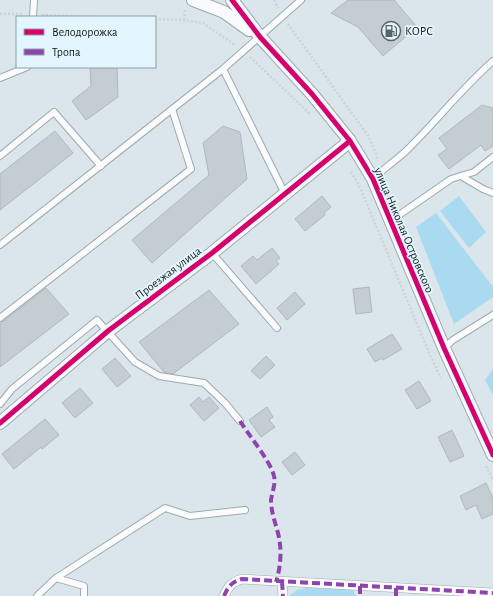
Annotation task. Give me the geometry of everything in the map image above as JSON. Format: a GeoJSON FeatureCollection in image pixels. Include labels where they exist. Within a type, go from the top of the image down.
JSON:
{"type":"FeatureCollection","features":[{"type":"Feature","properties":{"kind":"street"},"geometry":{"type":"LineString","coordinates":[[193,0],[224,12],[260,37]]}},
{"type":"Feature","properties":{"kind":"street"},"geometry":{"type":"LineString","coordinates":[[232,0],[260,37]]}},
{"type":"Feature","properties":{"kind":"street","name":"улица Николая Островского"},"geometry":{"type":"LineString","coordinates":[[260,37],[312,94],[350,141],[373,179],[488,457]]}},
{"type":"Feature","properties":{"kind":"street","name":"Проезжая улица"},"geometry":{"type":"LineString","coordinates":[[0,423],[108,331],[212,253],[350,141]]}},
{"type":"Feature","properties":{"kind":"street"},"geometry":{"type":"LineString","coordinates":[[224,596],[229,585],[242,579],[360,586],[396,592],[493,593]]}},
{"type":"Feature","properties":{"kind":"street"},"geometry":{"type":"LineString","coordinates":[[282,582],[283,596]]}},
{"type":"Feature","properties":{"kind":"street"},"geometry":{"type":"LineString","coordinates":[[360,586],[360,596]]}},
{"type":"Feature","properties":{"kind":"lane"},"geometry":{"type":"LineString","coordinates":[[34,0],[34,16]]}},
{"type":"Feature","properties":{"kind":"lane"},"geometry":{"type":"LineString","coordinates":[[0,245],[223,69],[301,0]]}},
{"type":"Feature","properties":{"kind":"lane"},"geometry":{"type":"LineString","coordinates":[[373,179],[404,153],[454,99],[493,61]]}},
{"type":"Feature","properties":{"kind":"lane"},"geometry":{"type":"LineString","coordinates":[[0,78],[25,68]]}},
{"type":"Feature","properties":{"kind":"lane"},"geometry":{"type":"LineString","coordinates":[[223,69],[285,194]]}},
{"type":"Feature","properties":{"kind":"lane"},"geometry":{"type":"LineString","coordinates":[[0,318],[191,169],[172,109]]}},
{"type":"Feature","properties":{"kind":"lane"},"geometry":{"type":"LineString","coordinates":[[0,156],[54,112],[101,166]]}},
{"type":"Feature","properties":{"kind":"lane"},"geometry":{"type":"LineString","coordinates":[[391,222],[451,179],[474,172],[493,157]]}},
{"type":"Feature","properties":{"kind":"lane"},"geometry":{"type":"LineString","coordinates":[[462,176],[483,189],[493,193]]}},
{"type":"Feature","properties":{"kind":"lane"},"geometry":{"type":"LineString","coordinates":[[212,253],[277,328]]}},
{"type":"Feature","properties":{"kind":"lane"},"geometry":{"type":"LineString","coordinates":[[444,348],[453,340],[493,315]]}},
{"type":"Feature","properties":{"kind":"lane"},"geometry":{"type":"LineString","coordinates":[[0,404],[12,389],[97,320],[135,362],[159,376],[204,383],[225,403],[240,421]]}},
{"type":"Feature","properties":{"kind":"lane"},"geometry":{"type":"LineString","coordinates":[[38,596],[56,578],[165,508],[190,516],[245,510]]}},
{"type":"Feature","properties":{"kind":"lane"},"geometry":{"type":"LineString","coordinates":[[56,578],[84,586],[84,596]]}},
{"type":"Feature","properties":{"kind":"path"},"geometry":{"type":"LineString","coordinates":[[0,14],[34,16]]}},
{"type":"Feature","properties":{"kind":"path"},"geometry":{"type":"LineString","coordinates":[[156,19],[184,20],[203,23],[244,51],[310,115]]}},
{"type":"Feature","properties":{"kind":"path"},"geometry":{"type":"LineString","coordinates":[[351,171],[359,185],[430,355],[444,383]]}},
{"type":"Feature","properties":{"kind":"path"},"geometry":{"type":"LineString","coordinates":[[488,457],[493,480]]}},
{"type":"Feature","properties":{"kind":"shaded area"},"geometry":{"type":"Polygon","coordinates":[[[459,196],[486,232],[469,248],[440,211],[459,196]]]}},
{"type":"Feature","properties":{"kind":"shaded area"},"geometry":{"type":"Polygon","coordinates":[[[436,213],[493,287],[493,297],[454,324],[416,227],[436,213]]]}},
{"type":"Feature","properties":{"kind":"shaded area"},"geometry":{"type":"Polygon","coordinates":[[[493,369],[493,395],[485,380],[493,369]]]}},
{"type":"Feature","properties":{"kind":"shaded area"},"geometry":{"type":"Polygon","coordinates":[[[307,588],[353,590],[356,596],[289,596],[297,590],[307,588]]]}},
{"type":"Feature","properties":{"kind":"building"},"geometry":{"type":"Polygon","coordinates":[[[348,0],[394,0],[417,27],[383,56],[358,27],[331,13],[348,0]]]}},
{"type":"Feature","properties":{"kind":"building"},"geometry":{"type":"Polygon","coordinates":[[[90,68],[117,68],[118,97],[86,120],[72,101],[91,86],[90,68]]]}},
{"type":"Feature","properties":{"kind":"building"},"geometry":{"type":"Polygon","coordinates":[[[482,105],[493,108],[493,146],[485,151],[481,145],[449,169],[438,155],[447,149],[439,138],[482,105]]]}},
{"type":"Feature","properties":{"kind":"building"},"geometry":{"type":"Polygon","coordinates":[[[223,126],[240,132],[247,179],[152,263],[132,240],[209,175],[203,143],[223,126]]]}},
{"type":"Feature","properties":{"kind":"building"},"geometry":{"type":"Polygon","coordinates":[[[55,131],[73,153],[0,210],[0,174],[55,131]]]}},
{"type":"Feature","properties":{"kind":"building"},"geometry":{"type":"Polygon","coordinates":[[[322,196],[331,207],[324,213],[325,215],[305,231],[295,219],[322,196]]]}},
{"type":"Feature","properties":{"kind":"building"},"geometry":{"type":"Polygon","coordinates":[[[272,248],[280,258],[276,261],[279,264],[256,284],[241,266],[253,256],[257,260],[272,248]]]}},
{"type":"Feature","properties":{"kind":"building"},"geometry":{"type":"Polygon","coordinates":[[[369,287],[372,312],[356,314],[353,289],[369,287]]]}},
{"type":"Feature","properties":{"kind":"building"},"geometry":{"type":"Polygon","coordinates":[[[46,288],[69,314],[0,367],[0,324],[46,288]]]}},
{"type":"Feature","properties":{"kind":"building"},"geometry":{"type":"Polygon","coordinates":[[[209,290],[239,324],[173,374],[164,372],[139,342],[209,290]]]}},
{"type":"Feature","properties":{"kind":"building"},"geometry":{"type":"Polygon","coordinates":[[[295,292],[305,304],[287,320],[277,308],[295,292]]]}},
{"type":"Feature","properties":{"kind":"building"},"geometry":{"type":"Polygon","coordinates":[[[392,334],[402,349],[383,360],[382,358],[375,362],[367,349],[392,334]]]}},
{"type":"Feature","properties":{"kind":"building"},"geometry":{"type":"Polygon","coordinates":[[[266,356],[275,365],[260,379],[251,371],[266,356]]]}},
{"type":"Feature","properties":{"kind":"building"},"geometry":{"type":"Polygon","coordinates":[[[115,358],[131,376],[117,387],[102,369],[115,358]]]}},
{"type":"Feature","properties":{"kind":"building"},"geometry":{"type":"Polygon","coordinates":[[[419,381],[431,401],[417,409],[405,390],[419,381]]]}},
{"type":"Feature","properties":{"kind":"building"},"geometry":{"type":"Polygon","coordinates":[[[80,388],[93,403],[75,418],[62,403],[80,388]]]}},
{"type":"Feature","properties":{"kind":"building"},"geometry":{"type":"Polygon","coordinates":[[[199,397],[203,402],[209,397],[219,408],[204,421],[190,405],[199,397]]]}},
{"type":"Feature","properties":{"kind":"building"},"geometry":{"type":"Polygon","coordinates":[[[267,407],[273,417],[269,420],[275,427],[261,437],[249,420],[267,407]]]}},
{"type":"Feature","properties":{"kind":"building"},"geometry":{"type":"Polygon","coordinates":[[[45,419],[59,435],[42,449],[41,447],[14,469],[2,454],[45,419]]]}},
{"type":"Feature","properties":{"kind":"building"},"geometry":{"type":"Polygon","coordinates":[[[452,430],[464,456],[450,462],[438,437],[452,430]]]}},
{"type":"Feature","properties":{"kind":"building"},"geometry":{"type":"Polygon","coordinates":[[[295,452],[305,465],[292,475],[282,462],[295,452]]]}},
{"type":"Feature","properties":{"kind":"building"},"geometry":{"type":"Polygon","coordinates":[[[486,483],[493,498],[493,514],[482,519],[476,505],[466,510],[460,496],[486,483]]]}},
{"type":"Feature","properties":{"kind":"marked path"},"geometry":{"type":"LineString","coordinates":[[240,421],[269,463],[274,476],[275,482],[271,504],[278,533],[280,551],[280,564],[276,582]]}},
{"type":"Feature","properties":{"kind":"marked path"},"geometry":{"type":"LineString","coordinates":[[224,596],[230,585],[242,579],[493,593]]}},
{"type":"Feature","properties":{"kind":"marked path"},"geometry":{"type":"LineString","coordinates":[[282,582],[283,596]]}},
{"type":"Feature","properties":{"kind":"marked path"},"geometry":{"type":"LineString","coordinates":[[360,586],[360,596]]}},
{"type":"Feature","properties":{"kind":"marked path"},"geometry":{"type":"LineString","coordinates":[[396,588],[396,596]]}},
{"type":"Feature","properties":{"kind":"cycle path"},"geometry":{"type":"LineString","coordinates":[[232,0],[260,37],[312,94],[350,141],[373,179],[444,348],[493,455]]}},
{"type":"Feature","properties":{"kind":"cycle path"},"geometry":{"type":"LineString","coordinates":[[0,423],[108,331],[212,253],[350,141]]}},
{"type":"Feature","properties":{"kind":"place","name":"КОРС"},"geometry":{"type":"Point","coordinates":[391,31]}}]}
